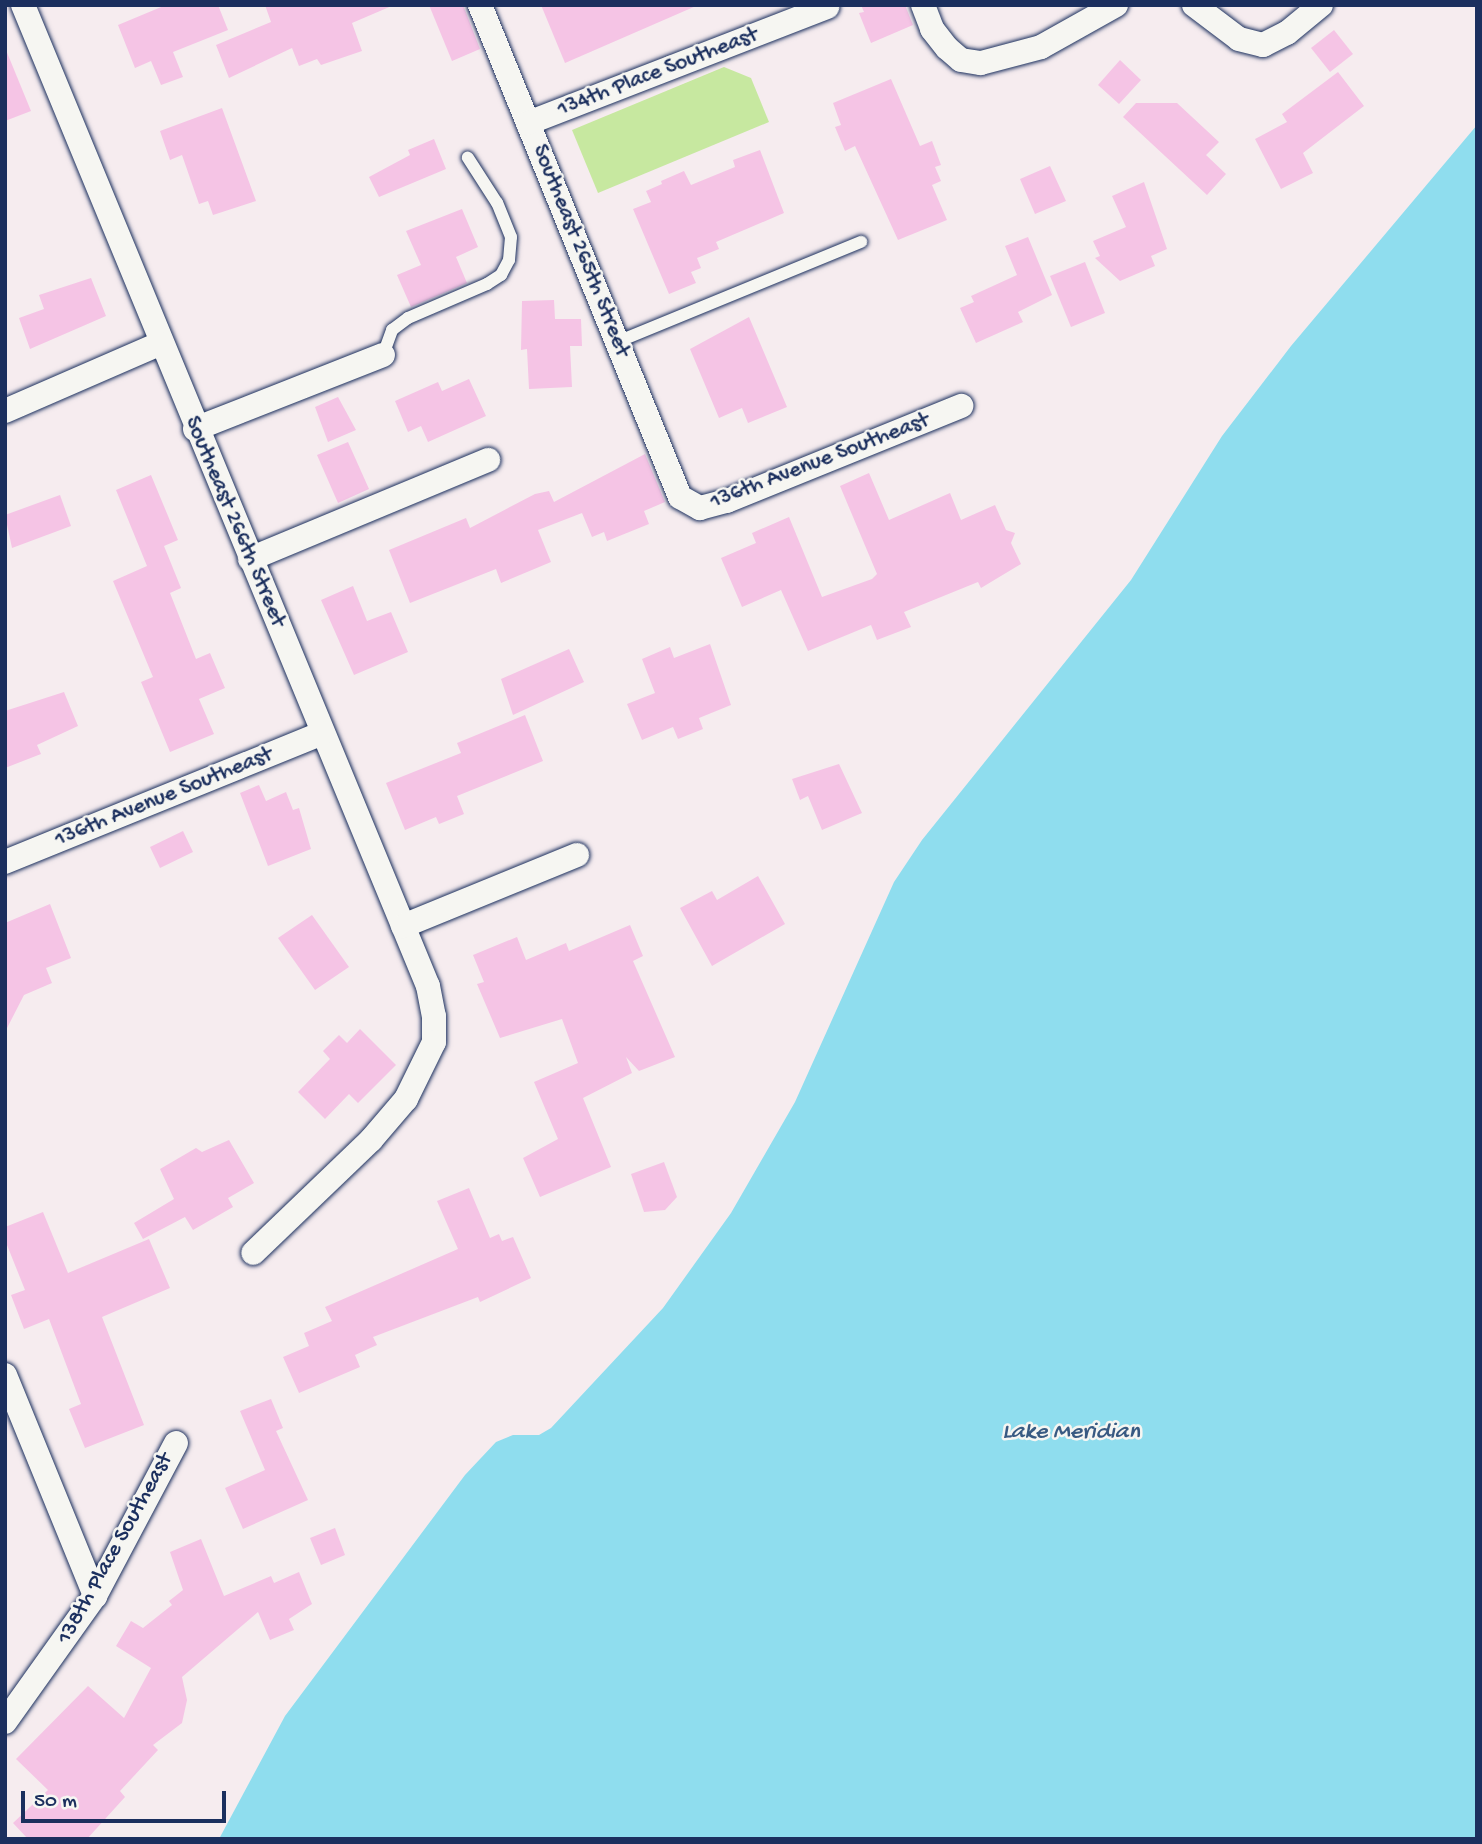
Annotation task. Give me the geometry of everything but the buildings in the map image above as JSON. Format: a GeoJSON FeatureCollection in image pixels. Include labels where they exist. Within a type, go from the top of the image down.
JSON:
{"type":"FeatureCollection","features":[{"type":"Feature","properties":{"kind":"street","name":"Southeast 266th Street"},"geometry":{"type":"LineString","coordinates":[[23,5],[159,344],[428,986],[434,1042],[406,1099],[371,1140],[253,1253]]}},
{"type":"Feature","properties":{"kind":"street","name":"Southeast 265th Street"},"geometry":{"type":"LineString","coordinates":[[480,5],[680,498]]}},
{"type":"Feature","properties":{"kind":"street"},"geometry":{"type":"LineString","coordinates":[[923,5],[932,29],[961,60],[981,64],[1041,47],[1116,5]]}},
{"type":"Feature","properties":{"kind":"street"},"geometry":{"type":"LineString","coordinates":[[1194,5],[1239,39],[1263,45],[1287,33],[1321,5]]}},
{"type":"Feature","properties":{"kind":"street","name":"134th Place Southeast"},"geometry":{"type":"LineString","coordinates":[[528,123],[827,7]]}},
{"type":"Feature","properties":{"kind":"street"},"geometry":{"type":"LineString","coordinates":[[5,411],[159,344]]}},
{"type":"Feature","properties":{"kind":"street"},"geometry":{"type":"LineString","coordinates":[[195,429],[383,355]]}},
{"type":"Feature","properties":{"kind":"street","name":"136th Avenue Southeast"},"geometry":{"type":"LineString","coordinates":[[680,498],[701,509],[727,501],[961,406]]}},
{"type":"Feature","properties":{"kind":"street"},"geometry":{"type":"LineString","coordinates":[[250,558],[488,460]]}},
{"type":"Feature","properties":{"kind":"street","name":"136th Avenue Southeast"},"geometry":{"type":"LineString","coordinates":[[5,862],[323,733]]}},
{"type":"Feature","properties":{"kind":"street"},"geometry":{"type":"LineString","coordinates":[[403,926],[577,855]]}},
{"type":"Feature","properties":{"kind":"street"},"geometry":{"type":"LineString","coordinates":[[5,1375],[94,1596]]}},
{"type":"Feature","properties":{"kind":"street","name":"138th Place Southeast"},"geometry":{"type":"LineString","coordinates":[[5,1721],[94,1596],[176,1443]]}},
{"type":"Feature","properties":{"kind":"lane"},"geometry":{"type":"LineString","coordinates":[[383,355],[392,330],[408,318],[487,284],[501,275],[509,260],[511,237],[497,203],[468,159]]}},
{"type":"Feature","properties":{"kind":"lane"},"geometry":{"type":"LineString","coordinates":[[618,342],[861,242]]}},
{"type":"Feature","properties":{"kind":"green space"},"geometry":{"type":"Polygon","coordinates":[[[724,67],[751,78],[769,122],[598,193],[572,130],[724,67]]]}},
{"type":"Feature","properties":{"kind":"water","name":"Lake Meridian"},"geometry":{"type":"Polygon","coordinates":[[[1477,125],[1477,1839],[219,1839],[285,1716],[465,1475],[496,1442],[513,1435],[539,1435],[551,1428],[663,1308],[731,1213],[795,1102],[894,882],[922,840],[1131,580],[1222,436],[1291,346],[1477,125]]]}}]}
